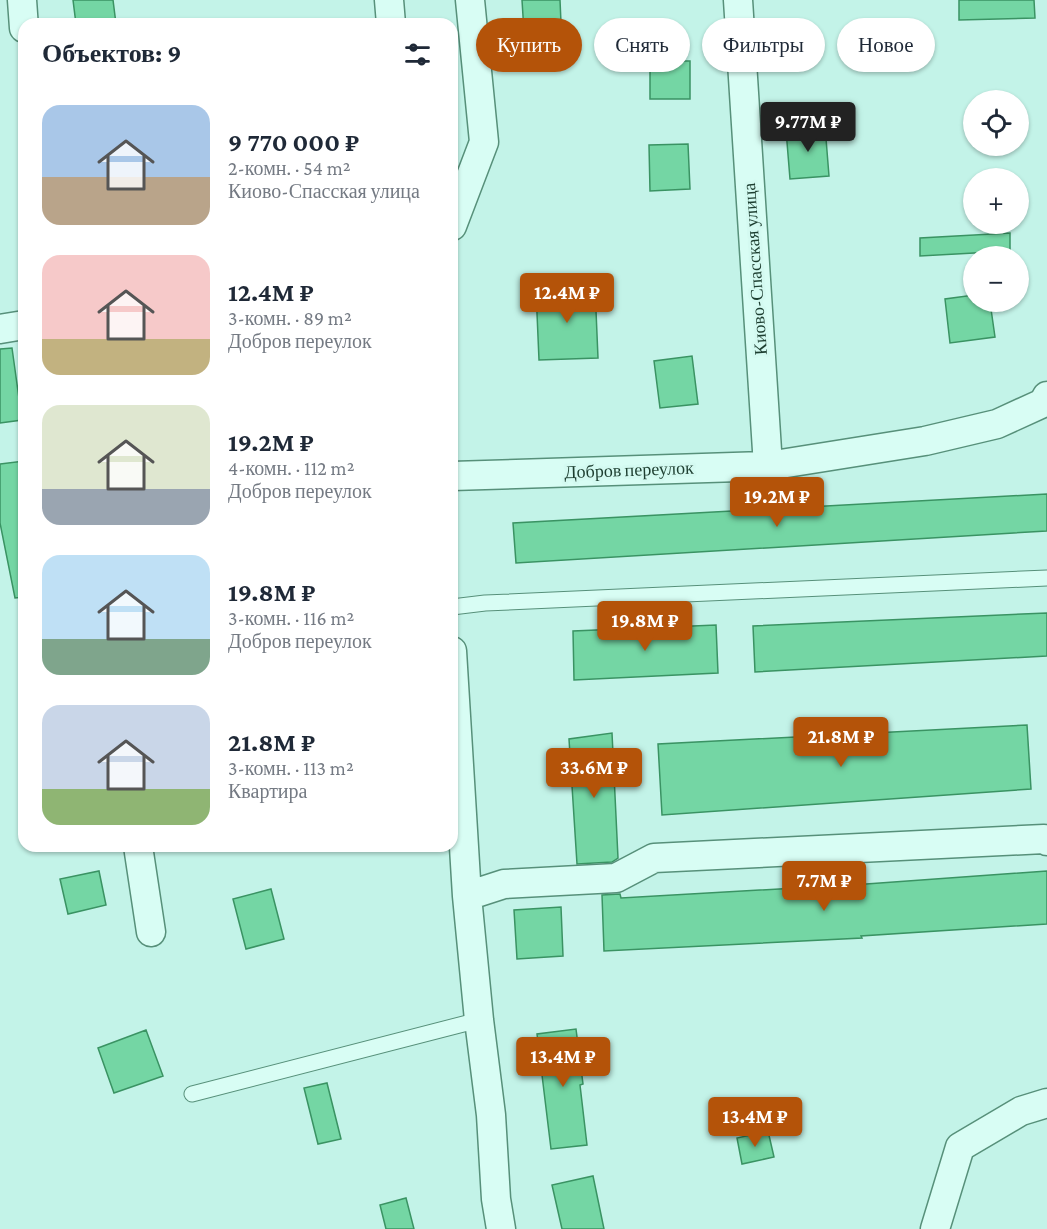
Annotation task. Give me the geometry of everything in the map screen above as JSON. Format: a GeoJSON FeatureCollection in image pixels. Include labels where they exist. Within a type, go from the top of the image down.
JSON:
{"type":"FeatureCollection","features":[{"type":"Feature","properties":{"kind":"street"},"geometry":{"type":"LineString","coordinates":[[22,0],[23,18]]}},
{"type":"Feature","properties":{"kind":"street"},"geometry":{"type":"LineString","coordinates":[[389,0],[390,18]]}},
{"type":"Feature","properties":{"kind":"street"},"geometry":{"type":"LineString","coordinates":[[458,210],[484,142],[470,0]]}},
{"type":"Feature","properties":{"kind":"street","name":"Киово-Спасская улица"},"geometry":{"type":"LineString","coordinates":[[738,0],[768,466]]}},
{"type":"Feature","properties":{"kind":"street"},"geometry":{"type":"LineString","coordinates":[[0,329],[18,326]]}},
{"type":"Feature","properties":{"kind":"street","name":"Добров переулок"},"geometry":{"type":"LineString","coordinates":[[458,476],[768,466],[925,441],[998,424],[1043,403],[1047,396]]}},
{"type":"Feature","properties":{"kind":"street"},"geometry":{"type":"LineString","coordinates":[[458,749],[467,896],[491,1115],[496,1198],[501,1229]]}},
{"type":"Feature","properties":{"kind":"street"},"geometry":{"type":"LineString","coordinates":[[467,896],[504,884],[616,878],[654,858],[1044,839],[1047,841]]}},
{"type":"Feature","properties":{"kind":"street"},"geometry":{"type":"LineString","coordinates":[[139,852],[151,932]]}},
{"type":"Feature","properties":{"kind":"street"},"geometry":{"type":"LineString","coordinates":[[935,1229],[960,1147],[1022,1111],[1047,1103]]}},
{"type":"Feature","properties":{"kind":"lane"},"geometry":{"type":"LineString","coordinates":[[458,607],[485,603],[1047,578]]}},
{"type":"Feature","properties":{"kind":"lane"},"geometry":{"type":"LineString","coordinates":[[192,1094],[479,1020]]}},
{"type":"Feature","properties":{"kind":"building"},"geometry":{"type":"Polygon","coordinates":[[[73,0],[113,0],[115,18],[75,18],[73,0]]]}},
{"type":"Feature","properties":{"kind":"building"},"geometry":{"type":"Polygon","coordinates":[[[522,0],[560,0],[561,18],[523,18],[522,0]]]}},
{"type":"Feature","properties":{"kind":"building"},"geometry":{"type":"Polygon","coordinates":[[[959,0],[1034,0],[1035,18],[959,20],[959,0]]]}},
{"type":"Feature","properties":{"kind":"building"},"geometry":{"type":"Polygon","coordinates":[[[650,72],[690,72],[690,99],[650,99],[650,72]]]}},
{"type":"Feature","properties":{"kind":"building"},"geometry":{"type":"Polygon","coordinates":[[[825,126],[829,176],[790,179],[786,130],[825,126]]]}},
{"type":"Feature","properties":{"kind":"building"},"geometry":{"type":"Polygon","coordinates":[[[688,144],[690,189],[650,191],[649,145],[688,144]]]}},
{"type":"Feature","properties":{"kind":"building"},"geometry":{"type":"Polygon","coordinates":[[[1010,234],[1010,246],[963,246],[963,254],[920,256],[920,238],[1010,234]]]}},
{"type":"Feature","properties":{"kind":"building"},"geometry":{"type":"Polygon","coordinates":[[[595,287],[598,358],[539,360],[536,290],[595,287]]]}},
{"type":"Feature","properties":{"kind":"building"},"geometry":{"type":"Polygon","coordinates":[[[963,297],[963,312],[991,312],[995,337],[950,343],[945,299],[963,297]]]}},
{"type":"Feature","properties":{"kind":"building"},"geometry":{"type":"Polygon","coordinates":[[[12,348],[18,391],[18,421],[0,423],[0,349],[12,348]]]}},
{"type":"Feature","properties":{"kind":"building"},"geometry":{"type":"Polygon","coordinates":[[[692,356],[698,404],[660,408],[654,361],[692,356]]]}},
{"type":"Feature","properties":{"kind":"building"},"geometry":{"type":"Polygon","coordinates":[[[18,462],[18,598],[15,598],[0,523],[0,464],[18,462]]]}},
{"type":"Feature","properties":{"kind":"building"},"geometry":{"type":"Polygon","coordinates":[[[1047,494],[1047,531],[516,563],[513,523],[1047,494]]]}},
{"type":"Feature","properties":{"kind":"building"},"geometry":{"type":"Polygon","coordinates":[[[1047,613],[1047,656],[755,672],[753,626],[1047,613]]]}},
{"type":"Feature","properties":{"kind":"building"},"geometry":{"type":"Polygon","coordinates":[[[716,625],[718,673],[574,680],[573,631],[716,625]]]}},
{"type":"Feature","properties":{"kind":"building"},"geometry":{"type":"Polygon","coordinates":[[[1027,725],[1031,789],[662,815],[658,744],[1027,725]]]}},
{"type":"Feature","properties":{"kind":"building"},"geometry":{"type":"Polygon","coordinates":[[[612,733],[618,858],[612,862],[577,864],[569,739],[612,733]]]}},
{"type":"Feature","properties":{"kind":"building"},"geometry":{"type":"Polygon","coordinates":[[[99,871],[106,905],[68,914],[60,879],[99,871]]]}},
{"type":"Feature","properties":{"kind":"building"},"geometry":{"type":"Polygon","coordinates":[[[1047,871],[1047,924],[861,936],[862,938],[604,951],[602,895],[620,894],[621,898],[1047,871]]]}},
{"type":"Feature","properties":{"kind":"building"},"geometry":{"type":"Polygon","coordinates":[[[271,889],[284,939],[246,949],[233,899],[271,889]]]}},
{"type":"Feature","properties":{"kind":"building"},"geometry":{"type":"Polygon","coordinates":[[[561,907],[563,956],[517,959],[514,910],[561,907]]]}},
{"type":"Feature","properties":{"kind":"building"},"geometry":{"type":"Polygon","coordinates":[[[576,1029],[587,1145],[551,1149],[537,1034],[576,1029]]]}},
{"type":"Feature","properties":{"kind":"building"},"geometry":{"type":"Polygon","coordinates":[[[146,1030],[163,1076],[114,1093],[98,1048],[146,1030]]]}},
{"type":"Feature","properties":{"kind":"building"},"geometry":{"type":"Polygon","coordinates":[[[327,1083],[341,1139],[318,1144],[304,1088],[327,1083]]]}},
{"type":"Feature","properties":{"kind":"building"},"geometry":{"type":"Polygon","coordinates":[[[768,1131],[774,1157],[742,1164],[737,1138],[768,1131]]]}},
{"type":"Feature","properties":{"kind":"building"},"geometry":{"type":"Polygon","coordinates":[[[593,1176],[604,1229],[562,1229],[552,1185],[593,1176]]]}},
{"type":"Feature","properties":{"kind":"building"},"geometry":{"type":"Polygon","coordinates":[[[406,1198],[414,1229],[386,1229],[380,1205],[406,1198]]]}}]}
